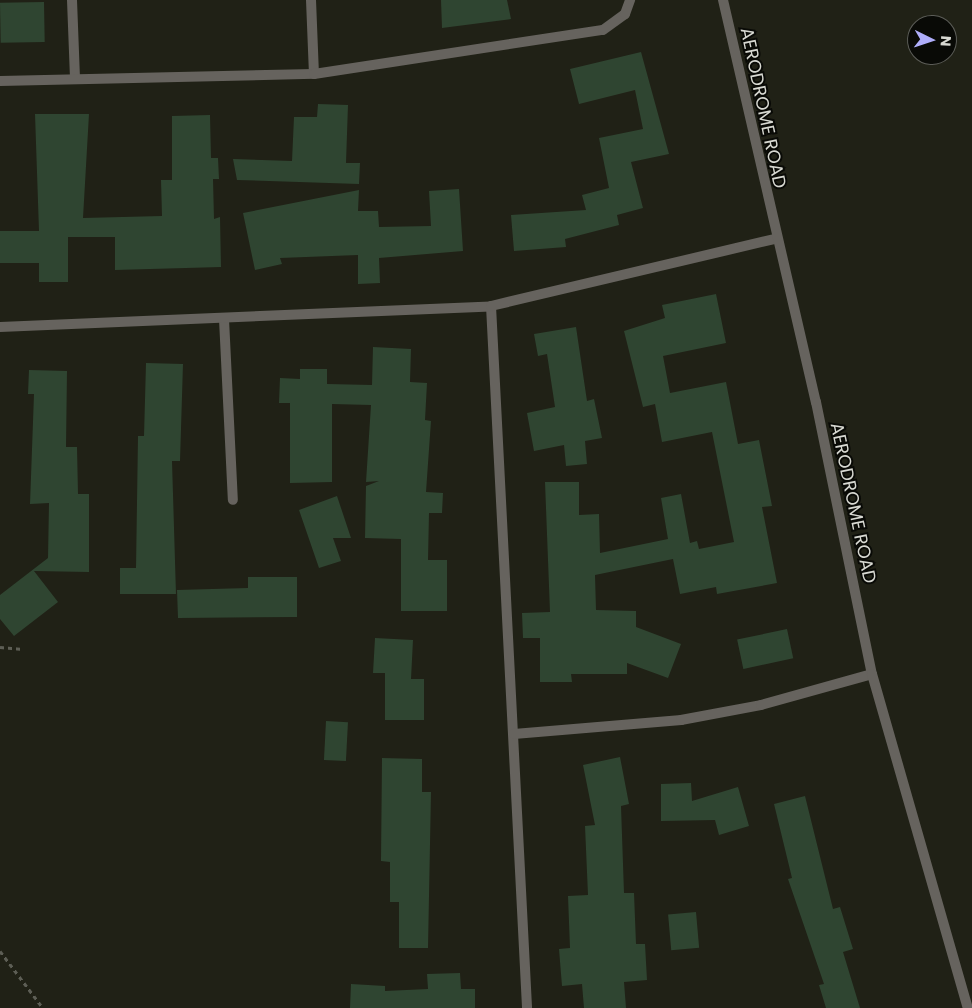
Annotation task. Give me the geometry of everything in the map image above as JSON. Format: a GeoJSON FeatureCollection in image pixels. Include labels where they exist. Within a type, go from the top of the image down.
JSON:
{"type":"FeatureCollection","features":[{"type":"Feature","properties":{"kind":"street"},"geometry":{"type":"LineString","coordinates":[[72,0],[75,78]]}},
{"type":"Feature","properties":{"kind":"street"},"geometry":{"type":"LineString","coordinates":[[311,0],[314,74]]}},
{"type":"Feature","properties":{"kind":"street"},"geometry":{"type":"LineString","coordinates":[[0,81],[314,74],[603,30],[625,14],[630,0]]}},
{"type":"Feature","properties":{"kind":"street","name":"AERODROME ROAD"},"geometry":{"type":"LineString","coordinates":[[723,0],[775,239],[816,402],[872,674],[968,1008]]}},
{"type":"Feature","properties":{"kind":"street"},"geometry":{"type":"LineString","coordinates":[[0,327],[492,306],[775,239]]}},
{"type":"Feature","properties":{"kind":"street"},"geometry":{"type":"LineString","coordinates":[[492,306],[527,1008]]}},
{"type":"Feature","properties":{"kind":"street"},"geometry":{"type":"LineString","coordinates":[[224,318],[233,500]]}},
{"type":"Feature","properties":{"kind":"street"},"geometry":{"type":"LineString","coordinates":[[514,734],[682,720],[761,705],[872,674]]}},
{"type":"Feature","properties":{"kind":"path"},"geometry":{"type":"LineString","coordinates":[[0,647],[23,649]]}},
{"type":"Feature","properties":{"kind":"path"},"geometry":{"type":"LineString","coordinates":[[0,950],[43,1008]]}},
{"type":"Feature","properties":{"kind":"building"},"geometry":{"type":"Polygon","coordinates":[[[441,0],[507,0],[511,19],[442,28],[441,0]]]}},
{"type":"Feature","properties":{"kind":"building"},"geometry":{"type":"Polygon","coordinates":[[[44,2],[45,42],[1,43],[0,3],[44,2]]]}},
{"type":"Feature","properties":{"kind":"building"},"geometry":{"type":"Polygon","coordinates":[[[641,52],[669,154],[631,162],[643,208],[617,215],[619,225],[565,239],[566,247],[514,251],[511,215],[586,210],[582,195],[609,188],[599,138],[643,129],[635,90],[579,104],[570,69],[641,52]]]}},
{"type":"Feature","properties":{"kind":"building"},"geometry":{"type":"Polygon","coordinates":[[[318,104],[348,105],[346,163],[360,163],[359,184],[237,180],[233,159],[292,161],[294,117],[317,117],[318,104]]]}},
{"type":"Feature","properties":{"kind":"building"},"geometry":{"type":"Polygon","coordinates":[[[35,114],[89,114],[83,218],[162,216],[161,180],[172,180],[172,116],[210,115],[211,158],[218,158],[219,179],[213,179],[214,219],[220,217],[221,267],[115,270],[115,237],[68,237],[68,282],[39,282],[39,263],[0,263],[0,231],[39,231],[35,114]]]}},
{"type":"Feature","properties":{"kind":"building"},"geometry":{"type":"Polygon","coordinates":[[[459,189],[463,251],[379,258],[380,283],[358,284],[358,255],[280,258],[282,264],[255,270],[243,213],[359,190],[358,211],[378,211],[379,227],[431,226],[429,191],[459,189]]]}},
{"type":"Feature","properties":{"kind":"building"},"geometry":{"type":"Polygon","coordinates":[[[716,294],[726,343],[663,356],[670,393],[726,382],[738,444],[759,440],[772,506],[762,507],[777,583],[717,594],[716,587],[680,594],[673,559],[595,575],[596,610],[636,611],[636,627],[681,644],[668,678],[627,663],[627,674],[571,674],[572,682],[540,682],[540,638],[523,638],[522,613],[550,612],[545,482],[579,482],[579,515],[599,514],[600,553],[668,539],[661,498],[681,494],[690,543],[697,541],[699,549],[734,542],[712,432],[662,442],[655,404],[643,407],[624,331],[665,318],[662,305],[716,294]]]}},
{"type":"Feature","properties":{"kind":"building"},"geometry":{"type":"Polygon","coordinates":[[[576,327],[587,401],[594,399],[602,438],[585,441],[587,464],[566,466],[564,445],[534,451],[527,413],[555,407],[547,354],[538,356],[534,334],[576,327]]]}},
{"type":"Feature","properties":{"kind":"building"},"geometry":{"type":"Polygon","coordinates":[[[373,347],[411,349],[410,382],[427,383],[425,420],[431,421],[426,492],[443,493],[442,513],[429,513],[428,560],[447,560],[447,611],[401,611],[401,539],[365,538],[366,486],[379,481],[366,482],[371,405],[332,404],[332,482],[290,483],[290,403],[279,403],[280,378],[300,379],[300,369],[327,369],[327,384],[372,385],[373,347]]]}},
{"type":"Feature","properties":{"kind":"building"},"geometry":{"type":"Polygon","coordinates":[[[146,363],[183,364],[180,461],[172,461],[176,594],[120,594],[120,568],[136,568],[138,436],[144,436],[146,363]]]}},
{"type":"Feature","properties":{"kind":"building"},"geometry":{"type":"Polygon","coordinates":[[[29,370],[67,371],[66,447],[77,447],[78,494],[89,494],[89,572],[34,571],[58,602],[14,636],[0,619],[0,595],[48,558],[49,503],[30,504],[34,394],[28,394],[29,370]]]}},
{"type":"Feature","properties":{"kind":"building"},"geometry":{"type":"Polygon","coordinates":[[[337,496],[351,538],[333,538],[341,561],[319,568],[299,510],[337,496]]]}},
{"type":"Feature","properties":{"kind":"building"},"geometry":{"type":"Polygon","coordinates":[[[248,577],[297,577],[297,617],[178,618],[177,590],[248,588],[248,577]]]}},
{"type":"Feature","properties":{"kind":"building"},"geometry":{"type":"Polygon","coordinates":[[[787,629],[793,658],[743,669],[737,640],[787,629]]]}},
{"type":"Feature","properties":{"kind":"building"},"geometry":{"type":"Polygon","coordinates":[[[375,638],[413,640],[411,679],[424,679],[424,720],[385,720],[385,673],[373,673],[375,638]]]}},
{"type":"Feature","properties":{"kind":"building"},"geometry":{"type":"Polygon","coordinates":[[[326,721],[348,722],[346,761],[324,760],[326,721]]]}},
{"type":"Feature","properties":{"kind":"building"},"geometry":{"type":"Polygon","coordinates":[[[620,757],[629,804],[621,806],[624,893],[634,893],[636,944],[645,944],[647,980],[624,982],[626,1008],[584,1008],[582,984],[562,986],[559,949],[570,948],[568,896],[588,895],[585,826],[595,825],[583,765],[620,757]]]}},
{"type":"Feature","properties":{"kind":"building"},"geometry":{"type":"Polygon","coordinates":[[[382,758],[422,759],[422,792],[431,792],[428,948],[399,948],[399,902],[390,902],[390,862],[381,861],[382,758]]]}},
{"type":"Feature","properties":{"kind":"building"},"geometry":{"type":"Polygon","coordinates":[[[691,783],[692,801],[738,787],[749,826],[719,835],[715,820],[661,821],[661,784],[691,783]]]}},
{"type":"Feature","properties":{"kind":"building"},"geometry":{"type":"Polygon","coordinates":[[[805,796],[833,909],[840,907],[853,949],[843,952],[860,1008],[826,1008],[819,985],[824,984],[788,879],[792,878],[774,804],[805,796]]]}},
{"type":"Feature","properties":{"kind":"building"},"geometry":{"type":"Polygon","coordinates":[[[696,912],[699,948],[671,950],[668,914],[696,912]]]}},
{"type":"Feature","properties":{"kind":"building"},"geometry":{"type":"Polygon","coordinates":[[[460,973],[461,989],[475,989],[475,1008],[350,1008],[351,984],[385,986],[385,991],[428,989],[427,974],[460,973]]]}}]}
